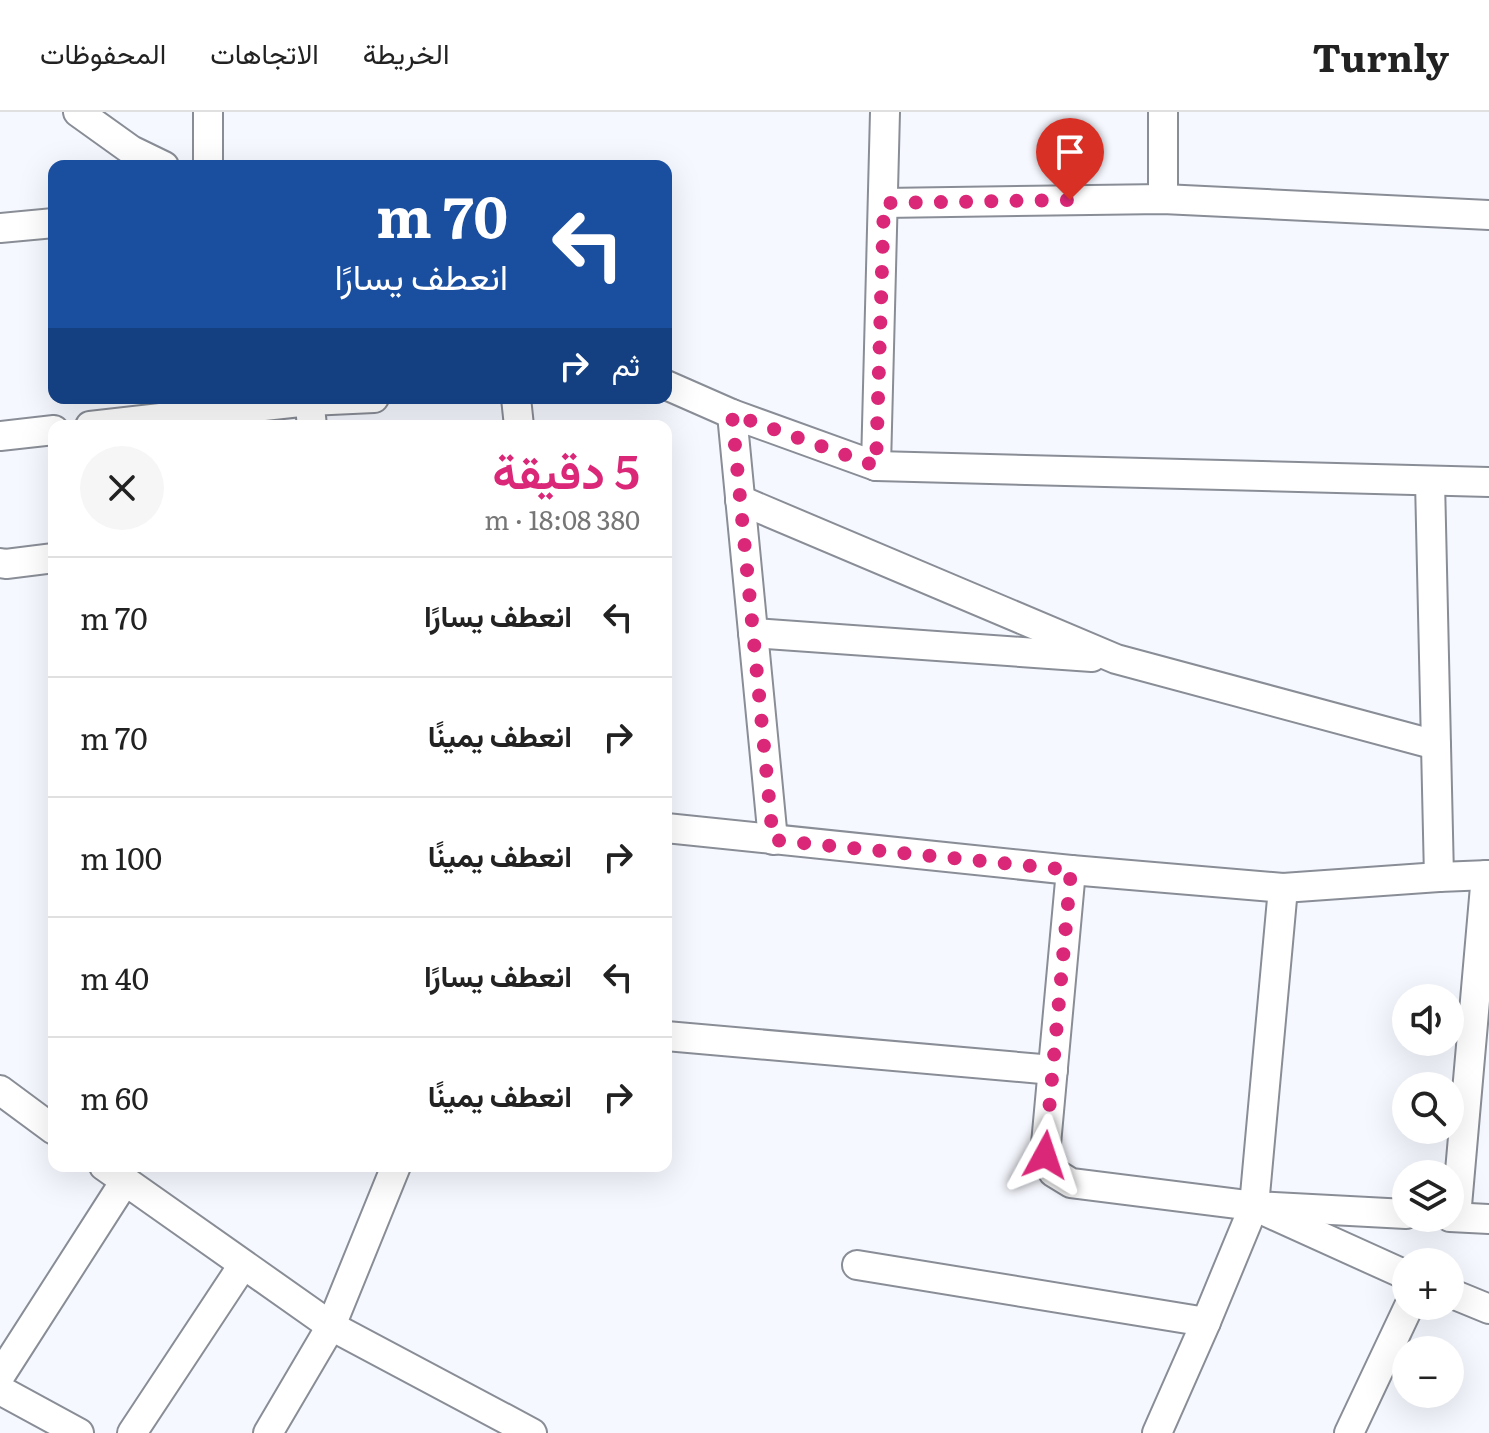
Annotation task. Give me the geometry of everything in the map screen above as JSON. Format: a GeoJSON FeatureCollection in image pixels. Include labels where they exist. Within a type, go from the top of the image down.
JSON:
{"type":"FeatureCollection","features":[{"type":"Feature","properties":{"kind":"street"},"geometry":{"type":"LineString","coordinates":[[78,112],[131,150],[152,160]]}},
{"type":"Feature","properties":{"kind":"street"},"geometry":{"type":"LineString","coordinates":[[208,112],[208,160]]}},
{"type":"Feature","properties":{"kind":"street"},"geometry":{"type":"LineString","coordinates":[[876,466],[885,112]]}},
{"type":"Feature","properties":{"kind":"street"},"geometry":{"type":"LineString","coordinates":[[1163,112],[1163,199]]}},
{"type":"Feature","properties":{"kind":"street"},"geometry":{"type":"LineString","coordinates":[[884,203],[1163,199],[1489,215]]}},
{"type":"Feature","properties":{"kind":"street"},"geometry":{"type":"LineString","coordinates":[[0,228],[48,224]]}},
{"type":"Feature","properties":{"kind":"street"},"geometry":{"type":"LineString","coordinates":[[672,388],[732,414],[876,466],[1489,482]]}},
{"type":"Feature","properties":{"kind":"street"},"geometry":{"type":"LineString","coordinates":[[163,420],[336,404]]}},
{"type":"Feature","properties":{"kind":"street"},"geometry":{"type":"LineString","coordinates":[[732,414],[773,840]]}},
{"type":"Feature","properties":{"kind":"street"},"geometry":{"type":"LineString","coordinates":[[0,436],[48,431]]}},
{"type":"Feature","properties":{"kind":"street"},"geometry":{"type":"LineString","coordinates":[[1430,481],[1439,877]]}},
{"type":"Feature","properties":{"kind":"street"},"geometry":{"type":"LineString","coordinates":[[740,500],[1116,659],[1436,745]]}},
{"type":"Feature","properties":{"kind":"street"},"geometry":{"type":"LineString","coordinates":[[0,563],[48,559]]}},
{"type":"Feature","properties":{"kind":"street"},"geometry":{"type":"LineString","coordinates":[[753,633],[1116,659]]}},
{"type":"Feature","properties":{"kind":"street"},"geometry":{"type":"LineString","coordinates":[[672,829],[1071,870],[1283,888],[1488,875],[1459,1160]]}},
{"type":"Feature","properties":{"kind":"street"},"geometry":{"type":"LineString","coordinates":[[1071,870],[1045,1155],[1053,1172],[1071,1183],[1254,1206],[1392,1213]]}},
{"type":"Feature","properties":{"kind":"street"},"geometry":{"type":"LineString","coordinates":[[1157,1433],[1254,1206],[1283,888]]}},
{"type":"Feature","properties":{"kind":"street"},"geometry":{"type":"LineString","coordinates":[[672,1037],[1053,1070]]}},
{"type":"Feature","properties":{"kind":"street"},"geometry":{"type":"LineString","coordinates":[[0,1090],[48,1126]]}},
{"type":"Feature","properties":{"kind":"street"},"geometry":{"type":"LineString","coordinates":[[269,1433],[331,1326],[394,1172]]}},
{"type":"Feature","properties":{"kind":"street"},"geometry":{"type":"LineString","coordinates":[[0,1376],[114,1174],[331,1326],[532,1433]]}},
{"type":"Feature","properties":{"kind":"street"},"geometry":{"type":"LineString","coordinates":[[1254,1206],[1392,1269]]}},
{"type":"Feature","properties":{"kind":"street"},"geometry":{"type":"LineString","coordinates":[[1464,1218],[1489,1219]]}},
{"type":"Feature","properties":{"kind":"street"},"geometry":{"type":"LineString","coordinates":[[132,1433],[243,1265]]}},
{"type":"Feature","properties":{"kind":"street"},"geometry":{"type":"LineString","coordinates":[[857,1265],[1206,1322]]}},
{"type":"Feature","properties":{"kind":"street"},"geometry":{"type":"LineString","coordinates":[[1464,1299],[1489,1309]]}},
{"type":"Feature","properties":{"kind":"street"},"geometry":{"type":"LineString","coordinates":[[1349,1433],[1402,1320]]}},
{"type":"Feature","properties":{"kind":"street"},"geometry":{"type":"LineString","coordinates":[[0,1390],[79,1433]]}},
{"type":"Feature","properties":{"kind":"route"},"geometry":{"type":"LineString","coordinates":[[1045,1155],[1071,870],[773,840],[732,414],[876,466],[884,203],[1070,200]]}}]}
